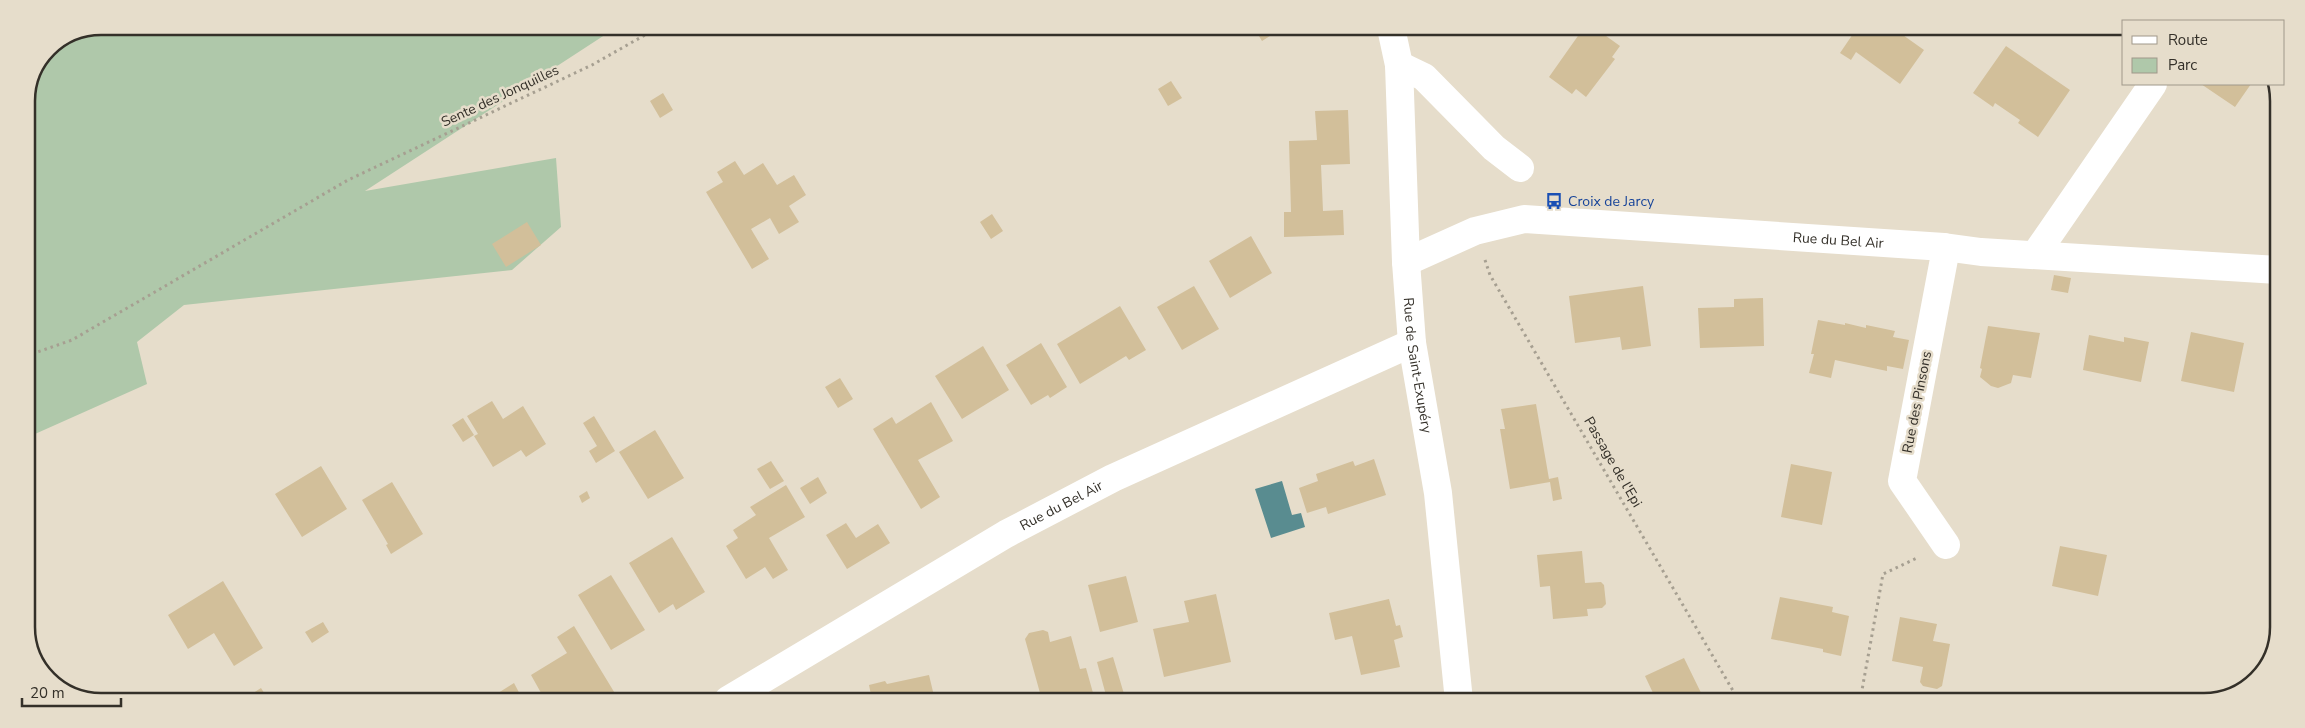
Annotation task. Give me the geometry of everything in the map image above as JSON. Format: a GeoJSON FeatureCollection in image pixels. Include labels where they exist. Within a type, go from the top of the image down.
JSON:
{"type":"FeatureCollection","features":[{"type":"Feature","properties":{"kind":"street","name":"Rue de Saint-Exupéry"},"geometry":{"type":"LineString","coordinates":[[1392,35],[1398,65],[1406,262],[1412,344],[1438,494],[1458,693]]}},
{"type":"Feature","properties":{"kind":"street"},"geometry":{"type":"LineString","coordinates":[[1398,65],[1424,77],[1494,148],[1520,168]]}},
{"type":"Feature","properties":{"kind":"street"},"geometry":{"type":"LineString","coordinates":[[2035,255],[2152,85]]}},
{"type":"Feature","properties":{"kind":"street","name":"Rue du Bel Air"},"geometry":{"type":"LineString","coordinates":[[1406,262],[1475,231],[1524,218],[2035,255],[2270,270]]}},
{"type":"Feature","properties":{"kind":"street","name":"Rue des Pinsons"},"geometry":{"type":"LineString","coordinates":[[1944,247],[1944,260],[1902,481],[1946,545]]}},
{"type":"Feature","properties":{"kind":"street","name":"Rue du Bel Air"},"geometry":{"type":"LineString","coordinates":[[740,693],[1006,534],[1097,486],[1412,344]]}},
{"type":"Feature","properties":{"kind":"path","name":"Sente des Jonquilles"},"geometry":{"type":"LineString","coordinates":[[35,353],[72,340],[348,180],[592,66],[645,35]]}},
{"type":"Feature","properties":{"kind":"path","name":"Passage de l'Epi"},"geometry":{"type":"LineString","coordinates":[[1475,231],[1490,275],[1734,693]]}},
{"type":"Feature","properties":{"kind":"path"},"geometry":{"type":"LineString","coordinates":[[1861,693],[1883,574],[1946,545]]}},
{"type":"Feature","properties":{"kind":"green space"},"geometry":{"type":"Polygon","coordinates":[[[101,35],[605,35],[365,191],[556,158],[561,227],[512,270],[184,305],[137,342],[147,384],[35,434],[35,101],[36,88],[46,64],[64,46],[88,36],[101,35]]]}},
{"type":"Feature","properties":{"kind":"water"},"geometry":{"type":"Polygon","coordinates":[[[1282,481],[1292,515],[1301,513],[1305,527],[1271,538],[1255,489],[1282,481]]]}},
{"type":"Feature","properties":{"kind":"building"},"geometry":{"type":"Polygon","coordinates":[[[1258,35],[1272,35],[1262,41],[1258,35]]]}},
{"type":"Feature","properties":{"kind":"building"},"geometry":{"type":"Polygon","coordinates":[[[1579,35],[1605,35],[1620,46],[1612,57],[1615,59],[1586,97],[1576,89],[1572,94],[1549,77],[1579,35]]]}},
{"type":"Feature","properties":{"kind":"building"},"geometry":{"type":"Polygon","coordinates":[[[1852,35],[1903,35],[1924,50],[1900,84],[1856,52],[1851,60],[1840,53],[1852,35]]]}},
{"type":"Feature","properties":{"kind":"building"},"geometry":{"type":"Polygon","coordinates":[[[2006,46],[2070,90],[2038,137],[2018,123],[2020,120],[1995,103],[1993,107],[1973,93],[2006,46]]]}},
{"type":"Feature","properties":{"kind":"building"},"geometry":{"type":"Polygon","coordinates":[[[1171,81],[1182,98],[1168,106],[1158,89],[1171,81]]]}},
{"type":"Feature","properties":{"kind":"building"},"geometry":{"type":"Polygon","coordinates":[[[2202,85],[2250,85],[2235,107],[2202,85]]]}},
{"type":"Feature","properties":{"kind":"building"},"geometry":{"type":"Polygon","coordinates":[[[663,93],[673,110],[660,118],[650,101],[663,93]]]}},
{"type":"Feature","properties":{"kind":"building"},"geometry":{"type":"Polygon","coordinates":[[[1348,110],[1350,164],[1321,165],[1323,211],[1343,210],[1344,235],[1284,237],[1284,212],[1291,212],[1289,141],[1317,140],[1315,111],[1348,110]]]}},
{"type":"Feature","properties":{"kind":"building"},"geometry":{"type":"Polygon","coordinates":[[[735,161],[744,175],[763,163],[777,185],[794,175],[806,195],[789,206],[799,222],[779,234],[770,218],[751,229],[769,259],[752,269],[706,192],[723,182],[717,172],[735,161]]]}},
{"type":"Feature","properties":{"kind":"building"},"geometry":{"type":"Polygon","coordinates":[[[992,214],[1003,231],[991,239],[980,222],[992,214]]]}},
{"type":"Feature","properties":{"kind":"building"},"geometry":{"type":"Polygon","coordinates":[[[527,222],[541,245],[506,267],[492,244],[527,222]]]}},
{"type":"Feature","properties":{"kind":"building"},"geometry":{"type":"Polygon","coordinates":[[[1251,236],[1272,273],[1230,298],[1209,261],[1251,236]]]}},
{"type":"Feature","properties":{"kind":"building"},"geometry":{"type":"Polygon","coordinates":[[[2054,275],[2071,278],[2068,293],[2051,290],[2054,275]]]}},
{"type":"Feature","properties":{"kind":"building"},"geometry":{"type":"Polygon","coordinates":[[[1194,286],[1219,329],[1182,350],[1157,307],[1194,286]]]}},
{"type":"Feature","properties":{"kind":"building"},"geometry":{"type":"Polygon","coordinates":[[[1643,286],[1651,346],[1622,350],[1620,337],[1575,343],[1569,296],[1643,286]]]}},
{"type":"Feature","properties":{"kind":"building"},"geometry":{"type":"Polygon","coordinates":[[[1763,298],[1764,346],[1700,348],[1698,308],[1734,307],[1734,299],[1763,298]]]}},
{"type":"Feature","properties":{"kind":"building"},"geometry":{"type":"Polygon","coordinates":[[[1120,306],[1146,350],[1129,360],[1126,356],[1080,384],[1057,344],[1120,306]]]}},
{"type":"Feature","properties":{"kind":"building"},"geometry":{"type":"Polygon","coordinates":[[[1818,320],[1866,328],[1866,325],[1895,331],[1893,337],[1909,340],[1903,369],[1887,366],[1887,371],[1835,360],[1831,378],[1809,373],[1814,354],[1811,354],[1818,320]]]}},
{"type":"Feature","properties":{"kind":"building"},"geometry":{"type":"Polygon","coordinates":[[[1988,326],[2040,333],[2031,378],[2013,375],[2011,383],[1998,388],[1991,386],[1980,377],[1988,326]]]}},
{"type":"Feature","properties":{"kind":"building"},"geometry":{"type":"Polygon","coordinates":[[[2191,332],[2244,343],[2234,392],[2181,381],[2191,332]]]}},
{"type":"Feature","properties":{"kind":"building"},"geometry":{"type":"Polygon","coordinates":[[[2089,335],[2124,342],[2124,337],[2149,342],[2141,382],[2083,370],[2089,335]]]}},
{"type":"Feature","properties":{"kind":"building"},"geometry":{"type":"Polygon","coordinates":[[[1041,343],[1067,387],[1050,398],[1048,395],[1031,405],[1006,365],[1041,343]]]}},
{"type":"Feature","properties":{"kind":"building"},"geometry":{"type":"Polygon","coordinates":[[[983,346],[1009,390],[962,419],[935,376],[983,346]]]}},
{"type":"Feature","properties":{"kind":"building"},"geometry":{"type":"Polygon","coordinates":[[[840,378],[853,399],[838,408],[825,387],[840,378]]]}},
{"type":"Feature","properties":{"kind":"building"},"geometry":{"type":"Polygon","coordinates":[[[492,401],[503,419],[523,406],[546,444],[526,457],[521,450],[493,467],[474,436],[478,434],[467,416],[492,401]]]}},
{"type":"Feature","properties":{"kind":"building"},"geometry":{"type":"Polygon","coordinates":[[[931,402],[953,441],[918,460],[940,497],[921,509],[873,429],[892,417],[896,424],[931,402]]]}},
{"type":"Feature","properties":{"kind":"building"},"geometry":{"type":"Polygon","coordinates":[[[1536,404],[1549,479],[1558,477],[1562,499],[1553,501],[1550,482],[1510,489],[1500,429],[1505,429],[1501,409],[1536,404]]]}},
{"type":"Feature","properties":{"kind":"building"},"geometry":{"type":"Polygon","coordinates":[[[594,416],[615,451],[596,463],[589,451],[597,446],[583,423],[594,416]]]}},
{"type":"Feature","properties":{"kind":"building"},"geometry":{"type":"Polygon","coordinates":[[[463,418],[474,435],[463,442],[452,425],[463,418]]]}},
{"type":"Feature","properties":{"kind":"building"},"geometry":{"type":"Polygon","coordinates":[[[655,430],[684,478],[648,499],[619,452],[655,430]]]}},
{"type":"Feature","properties":{"kind":"building"},"geometry":{"type":"Polygon","coordinates":[[[1374,459],[1386,495],[1328,514],[1326,507],[1307,513],[1299,488],[1318,481],[1316,474],[1353,461],[1355,466],[1374,459]]]}},
{"type":"Feature","properties":{"kind":"building"},"geometry":{"type":"Polygon","coordinates":[[[771,461],[784,481],[770,489],[757,469],[771,461]]]}},
{"type":"Feature","properties":{"kind":"building"},"geometry":{"type":"Polygon","coordinates":[[[1791,464],[1832,472],[1822,525],[1781,517],[1791,464]]]}},
{"type":"Feature","properties":{"kind":"building"},"geometry":{"type":"Polygon","coordinates":[[[321,466],[347,509],[302,537],[275,494],[321,466]]]}},
{"type":"Feature","properties":{"kind":"building"},"geometry":{"type":"Polygon","coordinates":[[[818,477],[827,493],[810,504],[800,488],[818,477]]]}},
{"type":"Feature","properties":{"kind":"building"},"geometry":{"type":"Polygon","coordinates":[[[392,482],[423,534],[391,554],[386,545],[388,544],[362,500],[392,482]]]}},
{"type":"Feature","properties":{"kind":"building"},"geometry":{"type":"Polygon","coordinates":[[[786,485],[805,517],[769,538],[788,570],[773,579],[765,567],[746,579],[726,546],[738,538],[733,530],[756,515],[750,507],[786,485]]]}},
{"type":"Feature","properties":{"kind":"building"},"geometry":{"type":"Polygon","coordinates":[[[587,491],[590,498],[582,503],[579,496],[587,491]]]}},
{"type":"Feature","properties":{"kind":"building"},"geometry":{"type":"Polygon","coordinates":[[[846,523],[856,538],[878,524],[890,543],[847,569],[826,535],[846,523]]]}},
{"type":"Feature","properties":{"kind":"building"},"geometry":{"type":"Polygon","coordinates":[[[672,537],[705,592],[676,610],[673,604],[659,613],[629,563],[672,537]]]}},
{"type":"Feature","properties":{"kind":"building"},"geometry":{"type":"Polygon","coordinates":[[[2060,546],[2107,555],[2098,596],[2052,586],[2060,546]]]}},
{"type":"Feature","properties":{"kind":"building"},"geometry":{"type":"Polygon","coordinates":[[[1582,551],[1585,583],[1601,582],[1604,585],[1606,604],[1602,608],[1587,609],[1588,616],[1553,619],[1550,586],[1540,587],[1537,555],[1582,551]]]}},
{"type":"Feature","properties":{"kind":"building"},"geometry":{"type":"Polygon","coordinates":[[[611,575],[645,630],[611,650],[578,595],[611,575]]]}},
{"type":"Feature","properties":{"kind":"building"},"geometry":{"type":"Polygon","coordinates":[[[1126,576],[1138,622],[1100,632],[1088,585],[1126,576]]]}},
{"type":"Feature","properties":{"kind":"building"},"geometry":{"type":"Polygon","coordinates":[[[223,581],[263,648],[234,666],[214,633],[188,649],[168,615],[223,581]]]}},
{"type":"Feature","properties":{"kind":"building"},"geometry":{"type":"Polygon","coordinates":[[[1216,594],[1231,662],[1164,677],[1153,629],[1189,622],[1184,601],[1216,594]]]}},
{"type":"Feature","properties":{"kind":"building"},"geometry":{"type":"Polygon","coordinates":[[[1780,597],[1833,607],[1832,612],[1849,616],[1841,656],[1823,652],[1823,649],[1771,639],[1780,597]]]}},
{"type":"Feature","properties":{"kind":"building"},"geometry":{"type":"Polygon","coordinates":[[[1389,599],[1396,626],[1400,625],[1403,637],[1394,640],[1400,667],[1361,675],[1352,636],[1335,640],[1329,613],[1389,599]]]}},
{"type":"Feature","properties":{"kind":"building"},"geometry":{"type":"Polygon","coordinates":[[[1900,617],[1937,624],[1933,641],[1950,644],[1942,686],[1937,689],[1923,686],[1920,682],[1923,667],[1892,661],[1900,617]]]}},
{"type":"Feature","properties":{"kind":"building"},"geometry":{"type":"Polygon","coordinates":[[[323,622],[329,632],[312,643],[305,632],[323,622]]]}},
{"type":"Feature","properties":{"kind":"building"},"geometry":{"type":"Polygon","coordinates":[[[574,626],[615,693],[541,693],[531,675],[567,653],[557,637],[574,626]]]}},
{"type":"Feature","properties":{"kind":"building"},"geometry":{"type":"Polygon","coordinates":[[[1043,630],[1048,632],[1050,642],[1071,636],[1080,669],[1086,668],[1093,693],[1040,693],[1025,639],[1029,633],[1043,630]]]}},
{"type":"Feature","properties":{"kind":"building"},"geometry":{"type":"Polygon","coordinates":[[[1113,657],[1124,693],[1105,693],[1097,662],[1113,657]]]}},
{"type":"Feature","properties":{"kind":"building"},"geometry":{"type":"Polygon","coordinates":[[[1684,658],[1701,693],[1653,693],[1645,676],[1684,658]]]}},
{"type":"Feature","properties":{"kind":"building"},"geometry":{"type":"Polygon","coordinates":[[[929,675],[933,693],[871,693],[869,685],[885,681],[887,684],[929,675]]]}},
{"type":"Feature","properties":{"kind":"building"},"geometry":{"type":"Polygon","coordinates":[[[514,683],[519,693],[498,693],[514,683]]]}},
{"type":"Feature","properties":{"kind":"building"},"geometry":{"type":"Polygon","coordinates":[[[261,688],[264,693],[253,693],[261,688]]]}},
{"type":"Feature","properties":{"kind":"place","name":"Croix de Jarcy"},"geometry":{"type":"Point","coordinates":[1554,201]}}]}
